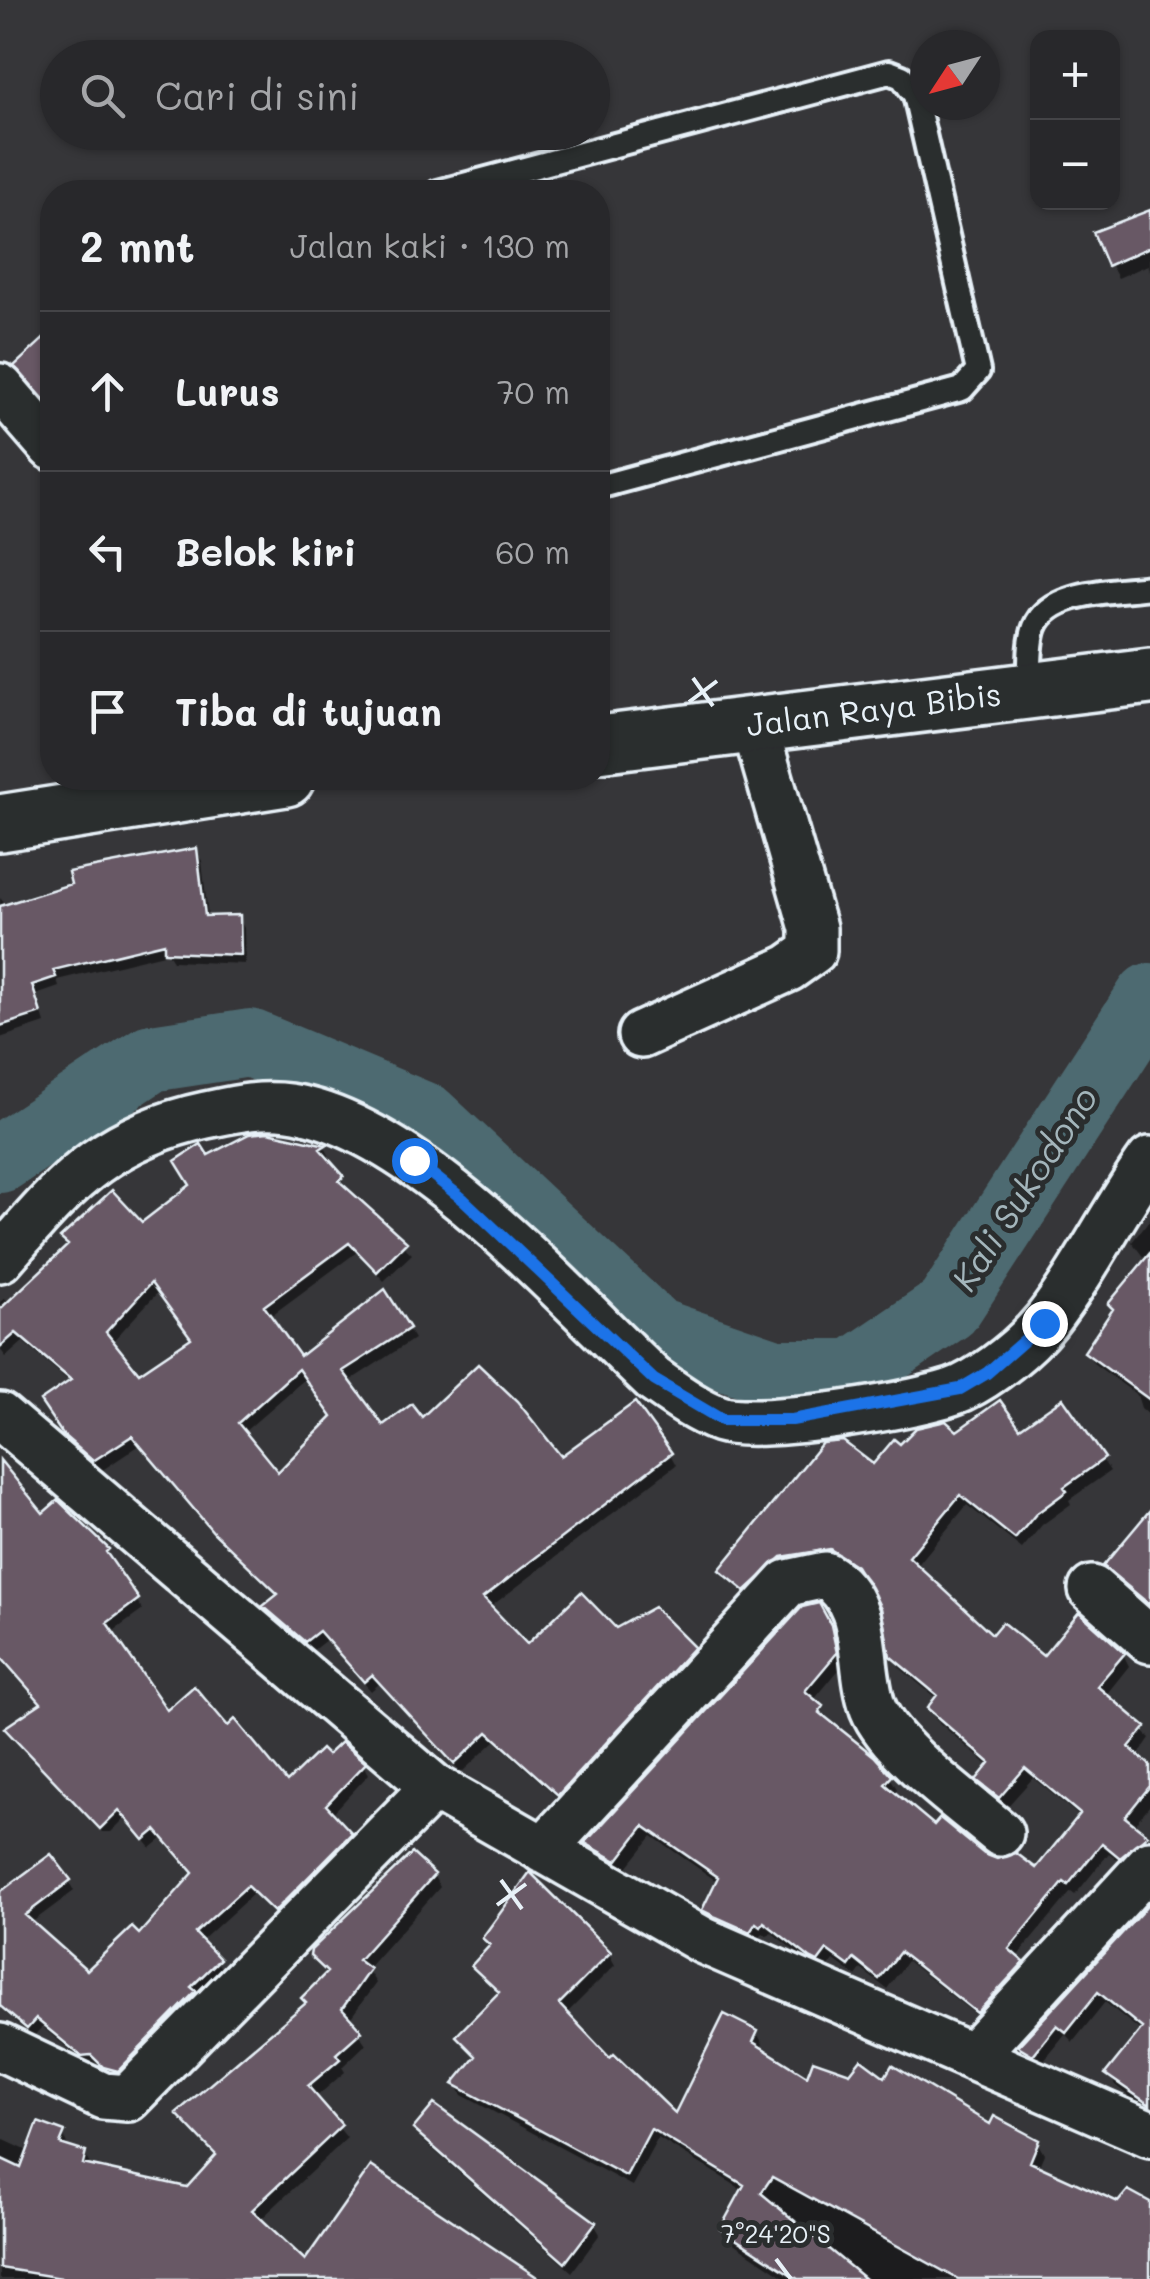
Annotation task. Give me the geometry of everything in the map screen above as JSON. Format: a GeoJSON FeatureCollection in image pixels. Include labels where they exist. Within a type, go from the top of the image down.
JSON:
{"type":"FeatureCollection","features":[{"type":"Feature","properties":{"kind":"main road","name":"Jalan Raya Bibis"},"geometry":{"type":"LineString","coordinates":[[610,742],[1150,676]]}},
{"type":"Feature","properties":{"kind":"main road"},"geometry":{"type":"LineString","coordinates":[[0,822],[195,790]]}},
{"type":"Feature","properties":{"kind":"street"},"geometry":{"type":"LineString","coordinates":[[0,386],[40,433]]}},
{"type":"Feature","properties":{"kind":"street"},"geometry":{"type":"LineString","coordinates":[[641,1035],[789,968],[813,951],[813,928],[754,724]]}},
{"type":"Feature","properties":{"kind":"street"},"geometry":{"type":"LineString","coordinates":[[0,1259],[68,1184],[98,1160],[152,1131],[259,1104],[293,1107],[414,1160],[464,1200],[654,1380],[682,1399],[722,1420],[792,1420],[928,1398],[960,1389],[987,1373],[1044,1323],[1150,1160]]}},
{"type":"Feature","properties":{"kind":"street"},"geometry":{"type":"LineString","coordinates":[[0,1416],[434,1787],[704,1941],[1150,2134]]}},
{"type":"Feature","properties":{"kind":"street"},"geometry":{"type":"LineString","coordinates":[[543,1850],[788,1583],[825,1575],[840,1584],[854,1605],[874,1710],[912,1759],[1000,1833]]}},
{"type":"Feature","properties":{"kind":"street"},"geometry":{"type":"LineString","coordinates":[[1092,1590],[1150,1640]]}},
{"type":"Feature","properties":{"kind":"street"},"geometry":{"type":"LineString","coordinates":[[0,2046],[103,2096],[128,2098],[434,1787]]}},
{"type":"Feature","properties":{"kind":"street"},"geometry":{"type":"LineString","coordinates":[[972,2057],[1150,1864]]}},
{"type":"Feature","properties":{"kind":"lane"},"geometry":{"type":"LineString","coordinates":[[610,146],[889,72],[902,76],[915,94],[978,371],[962,389],[610,484]]}},
{"type":"Feature","properties":{"kind":"lane"},"geometry":{"type":"LineString","coordinates":[[483,180],[596,150]]}},
{"type":"Feature","properties":{"kind":"lane"},"geometry":{"type":"LineString","coordinates":[[1029,691],[1034,630],[1045,610],[1072,598],[1150,587]]}},
{"type":"Feature","properties":{"kind":"building"},"geometry":{"type":"Polygon","coordinates":[[[1150,210],[1150,247],[1107,266],[1093,232],[1150,210]]]}},
{"type":"Feature","properties":{"kind":"building"},"geometry":{"type":"Polygon","coordinates":[[[40,342],[40,395],[14,366],[40,342]]]}},
{"type":"Feature","properties":{"kind":"building"},"geometry":{"type":"Polygon","coordinates":[[[197,848],[205,916],[240,915],[241,955],[164,952],[164,943],[53,970],[56,977],[32,985],[41,1013],[0,1026],[0,906],[71,884],[68,872],[197,848]]]}},
{"type":"Feature","properties":{"kind":"building"},"geometry":{"type":"Polygon","coordinates":[[[268,1132],[326,1145],[320,1149],[344,1176],[339,1181],[407,1242],[377,1272],[349,1243],[264,1306],[300,1356],[385,1289],[410,1328],[343,1371],[383,1425],[412,1404],[422,1417],[478,1364],[517,1401],[561,1456],[635,1402],[672,1453],[483,1598],[527,1644],[581,1592],[616,1628],[654,1607],[694,1647],[558,1795],[488,1732],[454,1764],[372,1675],[364,1682],[319,1631],[305,1642],[263,1606],[278,1594],[214,1533],[132,1436],[93,1461],[63,1435],[40,1401],[71,1380],[16,1333],[0,1347],[0,1309],[68,1245],[60,1238],[112,1190],[142,1222],[190,1185],[175,1161],[201,1144],[208,1155],[249,1134],[268,1132]],[[151,1283],[106,1332],[139,1373],[191,1338],[151,1283]],[[298,1369],[238,1423],[278,1472],[332,1417],[298,1369]]]}},
{"type":"Feature","properties":{"kind":"building"},"geometry":{"type":"Polygon","coordinates":[[[1150,1253],[1150,1400],[1084,1352],[1113,1309],[1108,1304],[1150,1253]]]}},
{"type":"Feature","properties":{"kind":"building"},"geometry":{"type":"Polygon","coordinates":[[[1063,1398],[1105,1458],[1064,1487],[1067,1491],[1036,1514],[1015,1539],[960,1495],[909,1557],[992,1634],[1002,1622],[1043,1656],[1079,1612],[1125,1653],[1097,1686],[1146,1727],[1129,1747],[1150,1765],[1150,1786],[1125,1817],[1148,1835],[1120,1858],[1102,1843],[1068,1885],[1064,1882],[1009,1949],[1024,1962],[977,2013],[900,1952],[879,1979],[854,1959],[849,1966],[827,1950],[818,1962],[764,1922],[761,1927],[756,1923],[750,1932],[702,1910],[718,1877],[644,1826],[617,1861],[585,1843],[802,1607],[819,1603],[831,1625],[837,1653],[805,1691],[823,1706],[819,1712],[874,1756],[892,1776],[885,1784],[934,1825],[940,1818],[984,1854],[997,1859],[1016,1853],[1036,1868],[1080,1814],[1025,1768],[999,1798],[976,1780],[990,1763],[927,1708],[937,1695],[890,1656],[881,1608],[856,1566],[830,1549],[782,1557],[745,1591],[719,1570],[822,1443],[843,1441],[873,1464],[894,1439],[900,1444],[916,1428],[946,1421],[957,1431],[1000,1400],[1020,1428],[1063,1398]]]}},
{"type":"Feature","properties":{"kind":"building"},"geometry":{"type":"Polygon","coordinates":[[[0,1460],[43,1513],[58,1500],[109,1549],[106,1552],[139,1599],[107,1623],[167,1710],[194,1686],[228,1726],[235,1719],[287,1782],[321,1749],[327,1755],[341,1742],[366,1763],[326,1805],[352,1833],[274,1912],[247,1886],[195,1933],[220,1959],[191,1987],[196,1991],[118,2071],[103,2067],[91,2055],[81,2056],[36,2019],[27,2029],[0,2006],[0,1892],[51,1854],[71,1880],[25,1915],[87,1970],[132,1927],[139,1934],[193,1873],[156,1830],[144,1840],[119,1810],[100,1829],[4,1728],[41,1703],[0,1656],[0,1460]]]}},
{"type":"Feature","properties":{"kind":"building"},"geometry":{"type":"Polygon","coordinates":[[[1150,1510],[1150,1605],[1103,1566],[1150,1510]]]}},
{"type":"Feature","properties":{"kind":"building"},"geometry":{"type":"Polygon","coordinates":[[[412,1853],[435,1874],[358,1960],[370,1969],[342,2009],[362,2031],[336,2054],[340,2059],[308,2086],[342,2125],[252,2210],[305,2260],[371,2166],[540,2279],[68,2279],[0,2268],[0,2158],[21,2168],[38,2122],[65,2132],[60,2144],[86,2152],[83,2164],[187,2187],[216,2155],[176,2113],[306,2003],[301,1998],[327,1972],[310,1956],[311,1950],[412,1853]]]}},
{"type":"Feature","properties":{"kind":"building"},"geometry":{"type":"Polygon","coordinates":[[[530,1872],[611,1952],[559,2004],[610,2058],[614,2054],[675,2113],[724,2014],[758,2031],[753,2042],[807,2076],[813,2060],[850,2073],[861,2059],[885,2077],[892,2065],[990,2124],[994,2116],[1039,2140],[1030,2162],[1118,2202],[1128,2190],[1150,2202],[1150,2279],[958,2279],[772,2177],[761,2193],[865,2279],[798,2279],[720,2229],[744,2185],[651,2129],[626,2176],[453,2084],[476,2056],[456,2036],[499,1992],[471,1966],[490,1945],[482,1938],[530,1872]]]}},
{"type":"Feature","properties":{"kind":"building"},"geometry":{"type":"Polygon","coordinates":[[[1150,1903],[1150,2105],[1105,2074],[1142,2028],[1098,1992],[1066,2032],[1057,2025],[1033,2055],[1018,2046],[1150,1903]]]}},
{"type":"Feature","properties":{"kind":"building"},"geometry":{"type":"Polygon","coordinates":[[[434,2104],[596,2222],[565,2263],[413,2129],[434,2104]]]}},
{"type":"Feature","properties":{"kind":"waterway","name":"Kali Sukodono"},"geometry":{"type":"LineString","coordinates":[[0,1159],[151,1058],[250,1043],[426,1117],[656,1332],[775,1373],[853,1373],[948,1308],[1150,997]]}},
{"type":"Feature","properties":{"kind":"route"},"geometry":{"type":"LineString","coordinates":[[414,1160],[464,1200],[654,1380],[722,1420],[792,1420],[928,1398],[960,1389],[987,1373],[1044,1323]]}}]}
